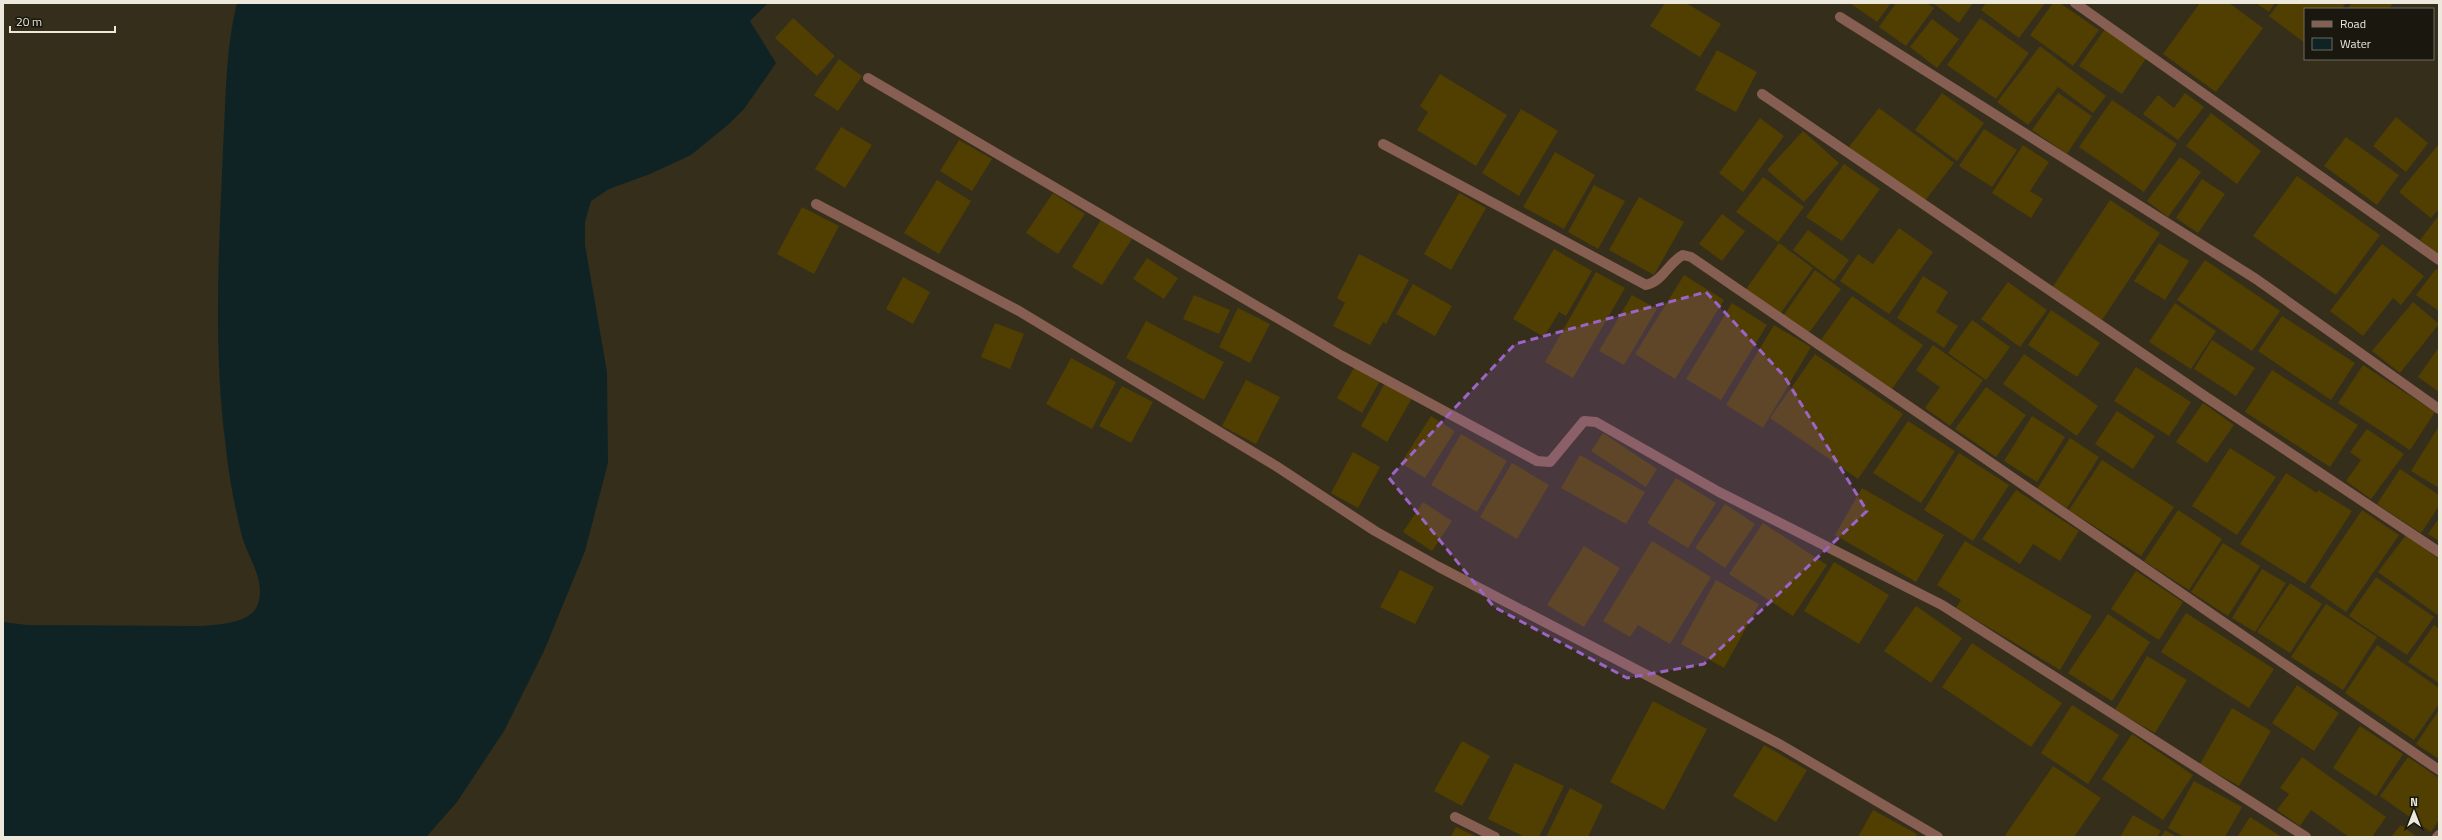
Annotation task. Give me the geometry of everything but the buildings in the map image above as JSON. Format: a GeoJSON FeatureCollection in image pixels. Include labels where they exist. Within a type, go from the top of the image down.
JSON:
{"type":"FeatureCollection","features":[{"type":"Feature","properties":{"kind":"street"},"geometry":{"type":"LineString","coordinates":[[2075,3],[2439,260]]}},
{"type":"Feature","properties":{"kind":"street"},"geometry":{"type":"LineString","coordinates":[[1840,17],[2256,279],[2439,409]]}},
{"type":"Feature","properties":{"kind":"street"},"geometry":{"type":"LineString","coordinates":[[868,78],[1342,356],[1537,461],[1550,462],[1584,421],[1596,422],[1719,492],[1942,605],[2306,837]]}},
{"type":"Feature","properties":{"kind":"street"},"geometry":{"type":"LineString","coordinates":[[1762,94],[2200,393],[2439,552]]}},
{"type":"Feature","properties":{"kind":"street"},"geometry":{"type":"LineString","coordinates":[[1383,144],[1646,285],[1656,283],[1675,260],[1683,255],[1691,257],[2439,770]]}},
{"type":"Feature","properties":{"kind":"street"},"geometry":{"type":"LineString","coordinates":[[816,204],[1019,311],[1276,466],[1375,531],[1439,567],[1781,745],[1938,837]]}},
{"type":"Feature","properties":{"kind":"street"},"geometry":{"type":"LineString","coordinates":[[1455,817],[1495,837]]}},
{"type":"Feature","properties":{"kind":"highlighted area"},"geometry":{"type":"Polygon","coordinates":[[[1706,292],[1784,376],[1867,511],[1704,664],[1627,678],[1494,607],[1389,478],[1515,344],[1706,292]]]}},
{"type":"Feature","properties":{"kind":"water"},"geometry":{"type":"Polygon","coordinates":[[[237,3],[768,3],[750,21],[776,63],[744,109],[729,124],[691,155],[650,174],[609,189],[591,201],[585,222],[585,245],[607,372],[608,463],[585,551],[544,651],[504,731],[457,802],[428,835],[426,837],[3,837],[3,622],[27,625],[202,626],[234,622],[242,619],[249,616],[258,604],[260,586],[242,536],[226,452],[219,368],[218,295],[221,186],[228,58],[237,3]]]}}]}
